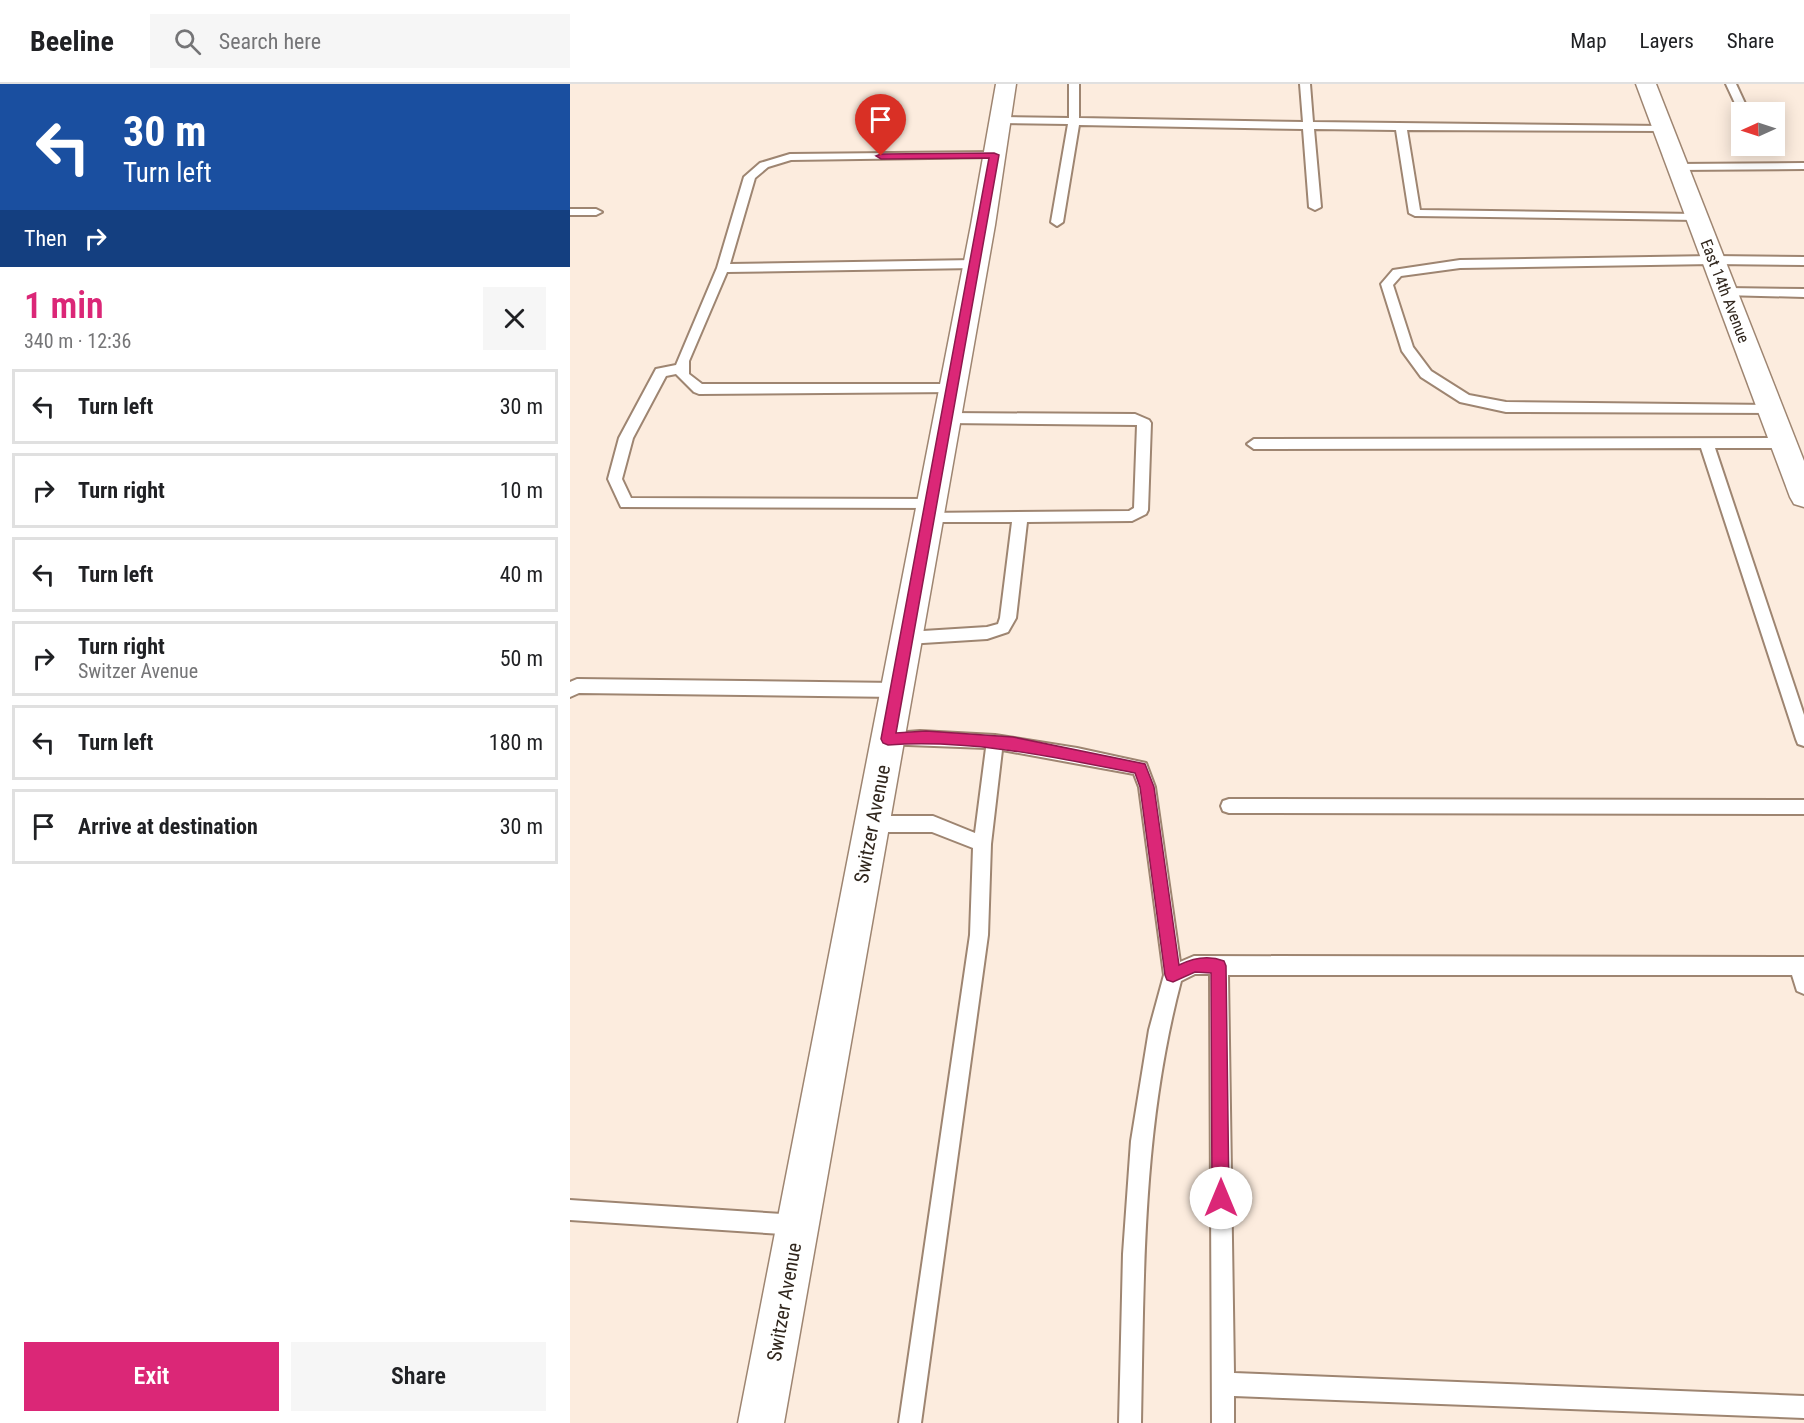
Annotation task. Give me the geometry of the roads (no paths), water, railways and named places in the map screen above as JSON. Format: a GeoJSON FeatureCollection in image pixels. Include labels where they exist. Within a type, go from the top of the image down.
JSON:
{"type":"FeatureCollection","features":[{"type":"Feature","properties":{"kind":"street","name":"Switzer Avenue"},"geometry":{"type":"LineString","coordinates":[[762,1423],[950,403],[1006,84]]}},
{"type":"Feature","properties":{"kind":"street","name":"East 14th Avenue"},"geometry":{"type":"LineString","coordinates":[[1646,84],[1804,497]]}},
{"type":"Feature","properties":{"kind":"lane"},"geometry":{"type":"LineString","coordinates":[[1056,222],[1074,121],[1074,84]]}},
{"type":"Feature","properties":{"kind":"lane"},"geometry":{"type":"LineString","coordinates":[[1305,84],[1306,125],[1315,207]]}},
{"type":"Feature","properties":{"kind":"lane"},"geometry":{"type":"LineString","coordinates":[[1731,84],[1739,102]]}},
{"type":"Feature","properties":{"kind":"lane"},"geometry":{"type":"LineString","coordinates":[[1000,120],[1663,129]]}},
{"type":"Feature","properties":{"kind":"lane"},"geometry":{"type":"LineString","coordinates":[[1401,127],[1415,213],[1697,217]]}},
{"type":"Feature","properties":{"kind":"lane"},"geometry":{"type":"LineString","coordinates":[[682,369],[661,372],[626,438],[615,479],[626,503],[930,511],[1020,517],[1132,516],[1141,510],[1144,423],[1135,419],[950,403],[699,389],[682,375],[683,361],[723,268],[750,177],[764,165],[790,157],[994,155]]}},
{"type":"Feature","properties":{"kind":"lane"},"geometry":{"type":"LineString","coordinates":[[1677,167],[1804,166]]}},
{"type":"Feature","properties":{"kind":"lane"},"geometry":{"type":"LineString","coordinates":[[570,212],[596,212]]}},
{"type":"Feature","properties":{"kind":"lane"},"geometry":{"type":"LineString","coordinates":[[1771,410],[1506,407],[1465,399],[1426,374],[1407,348],[1387,284],[1397,273],[1460,264],[1804,261]]}},
{"type":"Feature","properties":{"kind":"lane"},"geometry":{"type":"LineString","coordinates":[[723,268],[975,264]]}},
{"type":"Feature","properties":{"kind":"lane"},"geometry":{"type":"LineString","coordinates":[[1726,292],[1804,293]]}},
{"type":"Feature","properties":{"kind":"lane"},"geometry":{"type":"LineString","coordinates":[[1706,443],[1804,740]]}},
{"type":"Feature","properties":{"kind":"lane"},"geometry":{"type":"LineString","coordinates":[[1254,444],[1784,443]]}},
{"type":"Feature","properties":{"kind":"lane"},"geometry":{"type":"LineString","coordinates":[[907,638],[987,633],[1003,628],[1008,618],[1020,517]]}},
{"type":"Feature","properties":{"kind":"lane"},"geometry":{"type":"LineString","coordinates":[[570,690],[577,686],[897,690]]}},
{"type":"Feature","properties":{"kind":"lane"},"geometry":{"type":"LineString","coordinates":[[888,739],[926,736],[995,742],[1140,768],[1147,787],[1173,975],[1158,1023],[1136,1178],[1130,1423]]}},
{"type":"Feature","properties":{"kind":"lane"},"geometry":{"type":"LineString","coordinates":[[910,1423],[979,935],[982,844],[995,742]]}},
{"type":"Feature","properties":{"kind":"lane"},"geometry":{"type":"LineString","coordinates":[[1229,806],[1804,807]]}},
{"type":"Feature","properties":{"kind":"lane"},"geometry":{"type":"LineString","coordinates":[[872,824],[933,824],[982,844]]}},
{"type":"Feature","properties":{"kind":"lane"},"geometry":{"type":"LineString","coordinates":[[1173,975],[1194,965],[1801,966],[1804,985]]}},
{"type":"Feature","properties":{"kind":"lane"},"geometry":{"type":"LineString","coordinates":[[1219,966],[1223,1423]]}},
{"type":"Feature","properties":{"kind":"lane"},"geometry":{"type":"LineString","coordinates":[[570,1210],[798,1225]]}},
{"type":"Feature","properties":{"kind":"lane"},"geometry":{"type":"LineString","coordinates":[[1222,1384],[1804,1407]]}}]}
